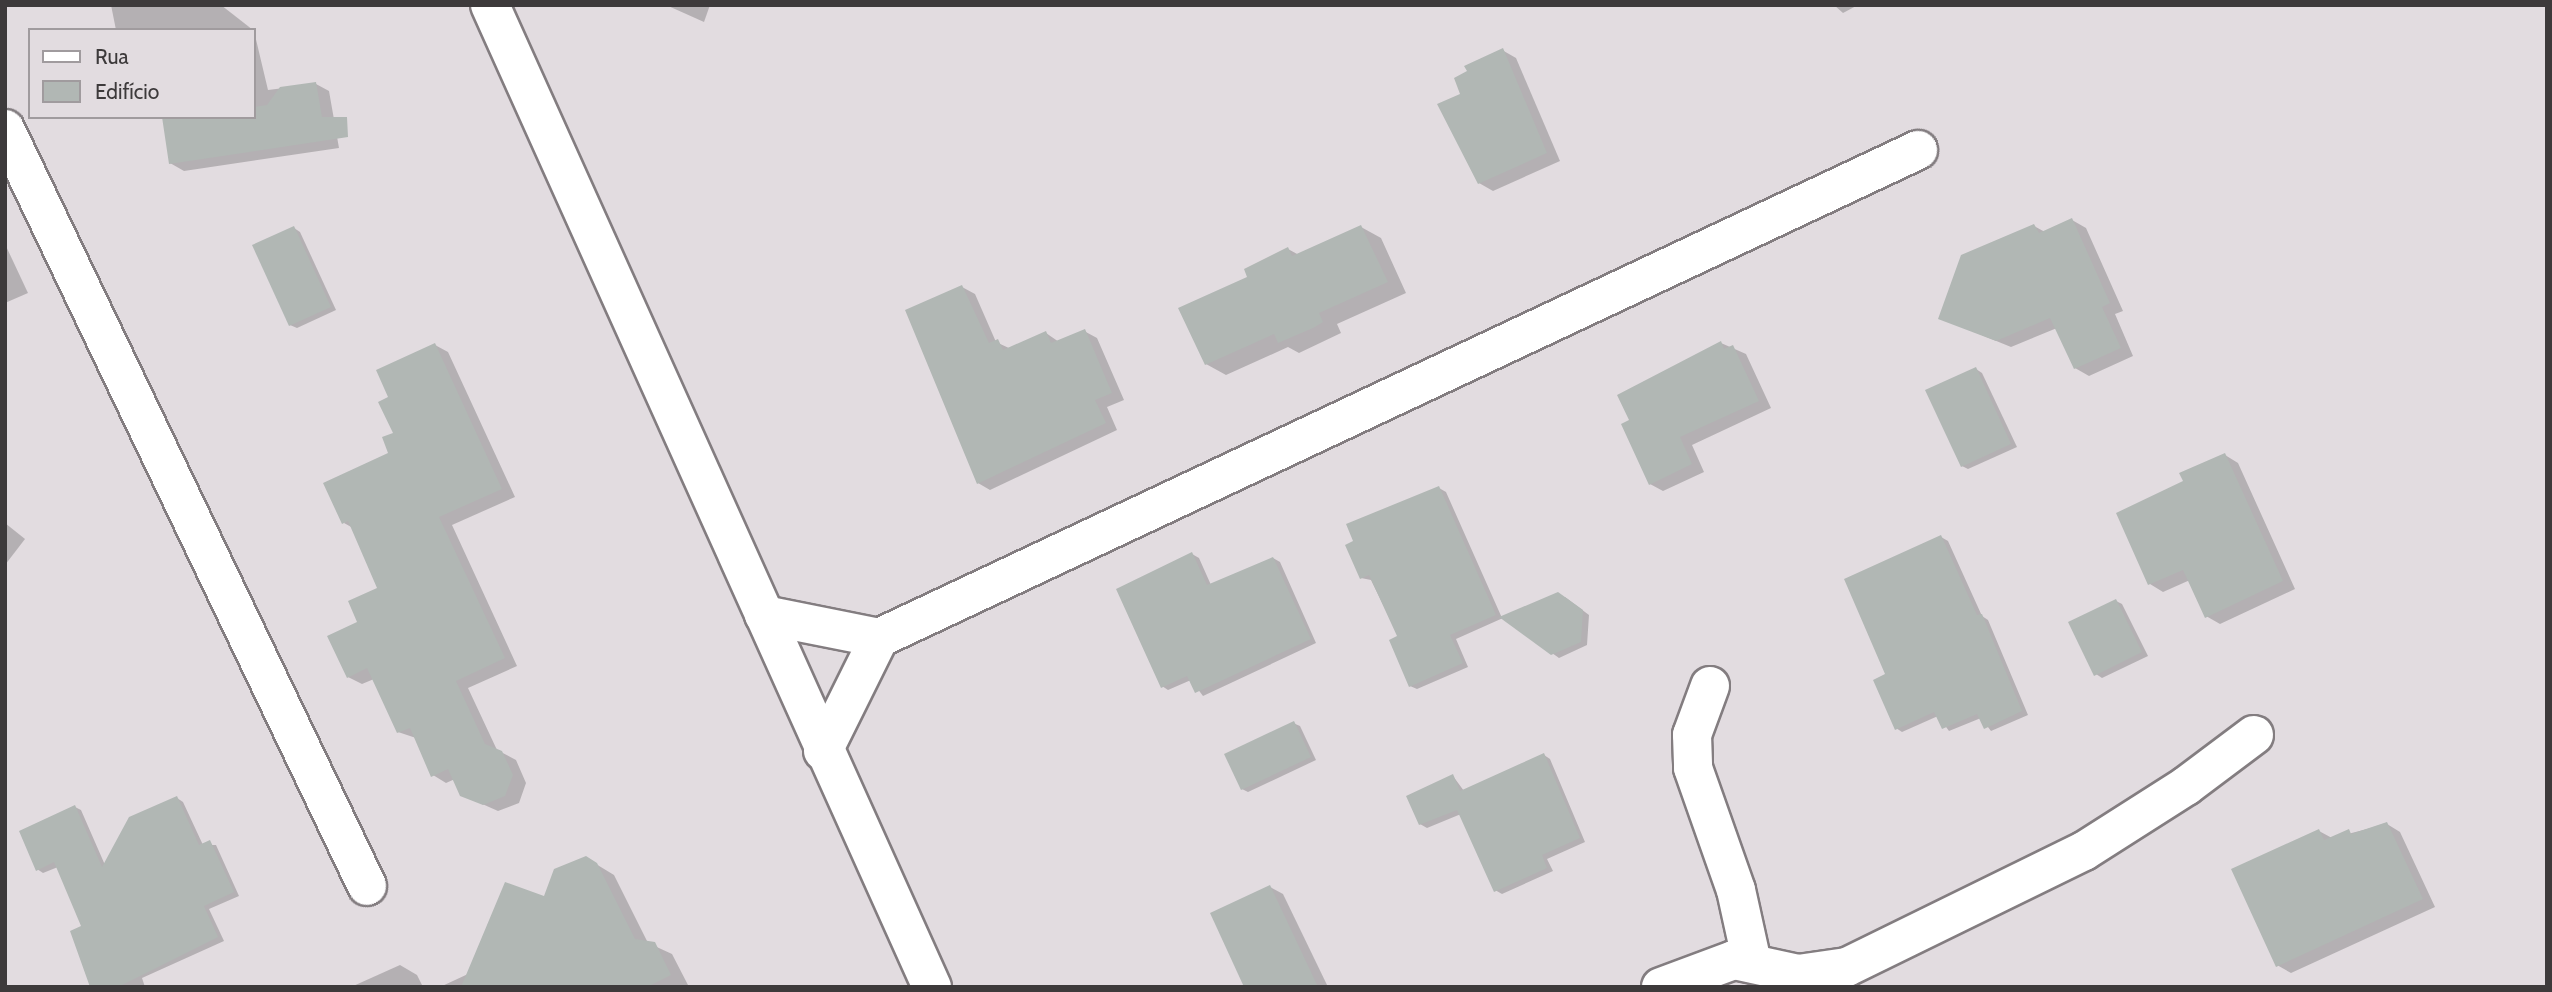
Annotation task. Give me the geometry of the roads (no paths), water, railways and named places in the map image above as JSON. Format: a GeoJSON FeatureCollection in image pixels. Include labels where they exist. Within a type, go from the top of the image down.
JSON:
{"type":"FeatureCollection","features":[{"type":"Feature","properties":{"kind":"street"},"geometry":{"type":"LineString","coordinates":[[490,5],[823,751],[932,987]]}},
{"type":"Feature","properties":{"kind":"street"},"geometry":{"type":"LineString","coordinates":[[5,129],[367,886]]}},
{"type":"Feature","properties":{"kind":"street"},"geometry":{"type":"LineString","coordinates":[[764,615],[879,638],[1918,150]]}},
{"type":"Feature","properties":{"kind":"street"},"geometry":{"type":"LineString","coordinates":[[823,751],[879,638]]}},
{"type":"Feature","properties":{"kind":"street"},"geometry":{"type":"LineString","coordinates":[[1710,686],[1692,735],[1693,768],[1736,890],[1752,963]]}},
{"type":"Feature","properties":{"kind":"street"},"geometry":{"type":"LineString","coordinates":[[1661,987],[1721,961],[1752,963],[1798,974],[1823,974],[1912,939],[2084,851],[2186,786],[2254,735]]}}]}
